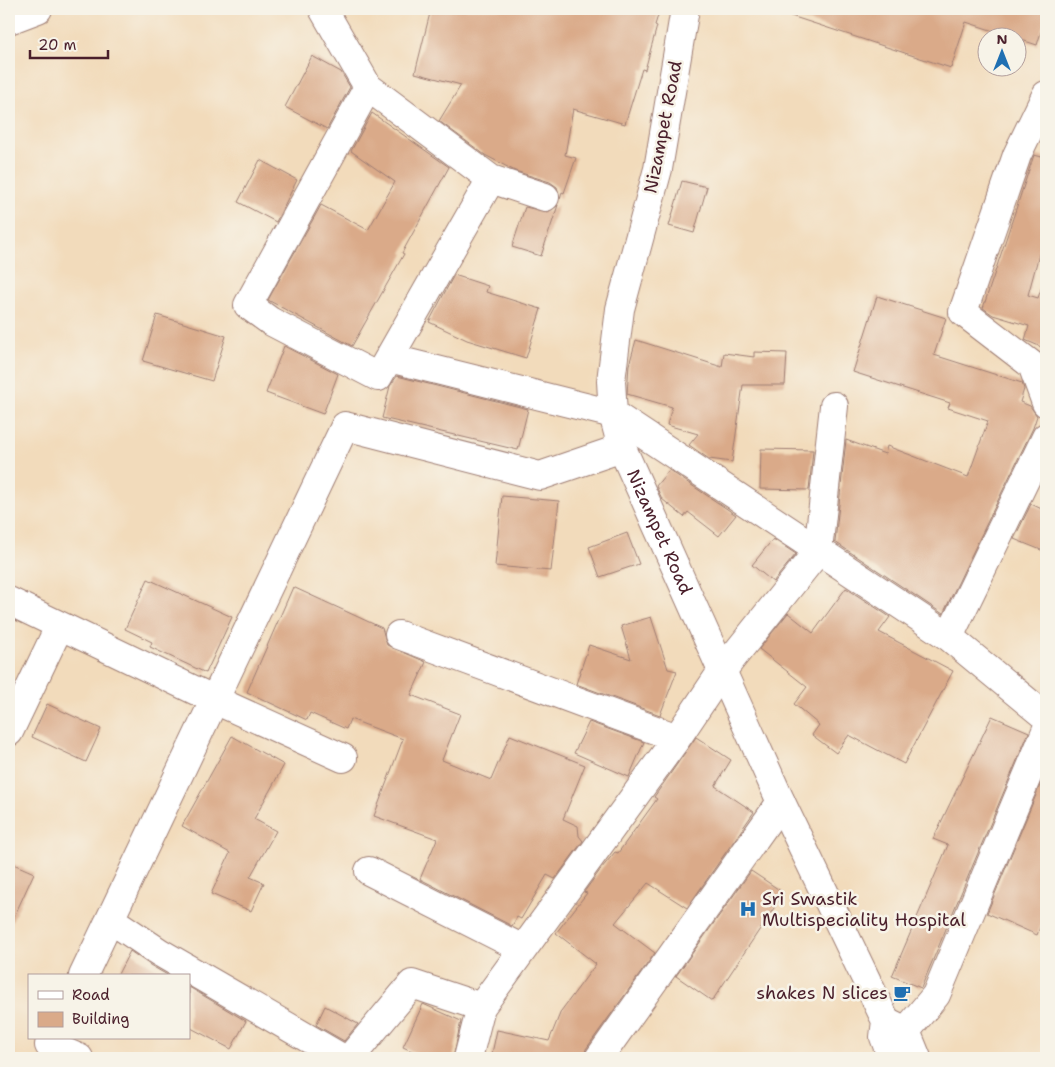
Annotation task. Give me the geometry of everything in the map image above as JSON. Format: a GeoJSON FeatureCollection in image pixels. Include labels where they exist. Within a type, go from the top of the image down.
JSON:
{"type":"FeatureCollection","features":[{"type":"Feature","properties":{"kind":"street"},"geometry":{"type":"LineString","coordinates":[[9,20],[38,9]]}},
{"type":"Feature","properties":{"kind":"street"},"geometry":{"type":"LineString","coordinates":[[323,9],[368,87],[491,179],[545,197]]}},
{"type":"Feature","properties":{"kind":"street","name":"Nizampet Road"},"geometry":{"type":"LineString","coordinates":[[685,9],[658,169],[620,310],[611,381],[612,414],[622,448],[781,802],[896,1026],[917,1058]]}},
{"type":"Feature","properties":{"kind":"street"},"geometry":{"type":"LineString","coordinates":[[368,87],[248,305],[270,321],[378,377],[491,179]]}},
{"type":"Feature","properties":{"kind":"street"},"geometry":{"type":"LineString","coordinates":[[1046,95],[1017,155],[963,312],[1032,365],[1046,403]]}},
{"type":"Feature","properties":{"kind":"street"},"geometry":{"type":"LineString","coordinates":[[389,358],[612,414],[949,637],[1046,717]]}},
{"type":"Feature","properties":{"kind":"street"},"geometry":{"type":"LineString","coordinates":[[468,1058],[481,1007],[677,738],[722,671],[818,551],[834,406]]}},
{"type":"Feature","properties":{"kind":"street"},"geometry":{"type":"LineString","coordinates":[[84,974],[345,426],[540,476],[622,448]]}},
{"type":"Feature","properties":{"kind":"street"},"geometry":{"type":"LineString","coordinates":[[949,637],[1046,437]]}},
{"type":"Feature","properties":{"kind":"street"},"geometry":{"type":"LineString","coordinates":[[9,601],[59,627],[344,758]]}},
{"type":"Feature","properties":{"kind":"street"},"geometry":{"type":"LineString","coordinates":[[9,732],[59,627]]}},
{"type":"Feature","properties":{"kind":"street"},"geometry":{"type":"LineString","coordinates":[[398,635],[677,738]]}},
{"type":"Feature","properties":{"kind":"street"},"geometry":{"type":"LineString","coordinates":[[896,1026],[936,995],[1046,731]]}},
{"type":"Feature","properties":{"kind":"street"},"geometry":{"type":"LineString","coordinates":[[599,1058],[781,802]]}},
{"type":"Feature","properties":{"kind":"street"},"geometry":{"type":"LineString","coordinates":[[369,871],[523,949]]}},
{"type":"Feature","properties":{"kind":"street"},"geometry":{"type":"LineString","coordinates":[[110,919],[160,952],[342,1058]]}},
{"type":"Feature","properties":{"kind":"street"},"geometry":{"type":"LineString","coordinates":[[350,1058],[412,984],[481,1007]]}},
{"type":"Feature","properties":{"kind":"street","name":"Nizampet Road"},"geometry":{"type":"LineString","coordinates":[[892,1058],[884,1037],[896,1026]]}},
{"type":"Feature","properties":{"kind":"street"},"geometry":{"type":"LineString","coordinates":[[48,1047],[79,1058]]}},
{"type":"Feature","properties":{"kind":"building"},"geometry":{"type":"Polygon","coordinates":[[[431,9],[660,9],[645,70],[642,69],[625,124],[573,109],[565,155],[576,158],[564,193],[562,192],[560,199],[557,187],[550,182],[515,171],[485,155],[439,121],[461,85],[415,73],[431,9]]]}},
{"type":"Feature","properties":{"kind":"building"},"geometry":{"type":"Polygon","coordinates":[[[783,9],[1046,9],[1046,16],[1037,45],[1028,42],[1028,28],[985,28],[966,22],[951,68],[782,13],[783,9]]]}},
{"type":"Feature","properties":{"kind":"building"},"geometry":{"type":"Polygon","coordinates":[[[312,56],[341,72],[350,87],[327,129],[285,107],[312,56]]]}},
{"type":"Feature","properties":{"kind":"building"},"geometry":{"type":"Polygon","coordinates":[[[372,113],[449,167],[402,253],[404,254],[352,346],[268,300],[321,205],[368,230],[395,182],[351,151],[372,113]]]}},
{"type":"Feature","properties":{"kind":"building"},"geometry":{"type":"Polygon","coordinates":[[[1034,155],[1046,158],[1046,229],[1028,295],[1038,298],[1042,286],[1046,287],[1046,349],[1025,340],[1029,326],[993,315],[983,308],[1034,155]]]}},
{"type":"Feature","properties":{"kind":"building"},"geometry":{"type":"Polygon","coordinates":[[[260,160],[297,180],[276,222],[238,202],[260,160]]]}},
{"type":"Feature","properties":{"kind":"building"},"geometry":{"type":"Polygon","coordinates":[[[682,181],[707,187],[694,233],[669,226],[682,181]]]}},
{"type":"Feature","properties":{"kind":"building"},"geometry":{"type":"Polygon","coordinates":[[[558,205],[541,256],[512,247],[525,207],[548,212],[558,205]]]}},
{"type":"Feature","properties":{"kind":"building"},"geometry":{"type":"Polygon","coordinates":[[[454,275],[488,286],[486,292],[541,309],[526,358],[467,340],[429,322],[454,275]]]}},
{"type":"Feature","properties":{"kind":"building"},"geometry":{"type":"Polygon","coordinates":[[[877,296],[946,318],[934,355],[1022,383],[1024,389],[1020,402],[1030,406],[1037,416],[1033,428],[943,614],[835,542],[846,440],[885,454],[887,446],[968,477],[988,421],[948,408],[950,403],[853,372],[877,296]]]}},
{"type":"Feature","properties":{"kind":"building"},"geometry":{"type":"Polygon","coordinates":[[[157,315],[226,336],[212,381],[143,361],[157,315]]]}},
{"type":"Feature","properties":{"kind":"building"},"geometry":{"type":"Polygon","coordinates":[[[636,340],[722,367],[724,353],[754,357],[754,352],[787,353],[785,385],[743,385],[732,462],[709,459],[689,445],[698,434],[667,425],[672,407],[627,394],[629,365],[636,340]]]}},
{"type":"Feature","properties":{"kind":"building"},"geometry":{"type":"Polygon","coordinates":[[[284,346],[338,374],[323,414],[266,393],[284,346]]]}},
{"type":"Feature","properties":{"kind":"building"},"geometry":{"type":"Polygon","coordinates":[[[397,376],[528,409],[518,450],[382,418],[390,386],[397,376]]]}},
{"type":"Feature","properties":{"kind":"building"},"geometry":{"type":"Polygon","coordinates":[[[761,449],[813,450],[809,490],[760,489],[761,449]]]}},
{"type":"Feature","properties":{"kind":"building"},"geometry":{"type":"Polygon","coordinates":[[[669,470],[736,515],[719,536],[688,512],[684,517],[662,499],[656,486],[669,470]]]}},
{"type":"Feature","properties":{"kind":"building"},"geometry":{"type":"Polygon","coordinates":[[[502,496],[559,501],[551,571],[495,566],[502,496]]]}},
{"type":"Feature","properties":{"kind":"building"},"geometry":{"type":"Polygon","coordinates":[[[1031,504],[1046,511],[1046,552],[1014,539],[1031,504]]]}},
{"type":"Feature","properties":{"kind":"building"},"geometry":{"type":"Polygon","coordinates":[[[627,533],[639,564],[600,577],[589,547],[627,533]]]}},
{"type":"Feature","properties":{"kind":"building"},"geometry":{"type":"Polygon","coordinates":[[[773,539],[796,554],[773,582],[752,565],[773,539]]]}},
{"type":"Feature","properties":{"kind":"building"},"geometry":{"type":"Polygon","coordinates":[[[148,579],[232,617],[206,673],[150,647],[152,642],[125,629],[148,579]]]}},
{"type":"Feature","properties":{"kind":"building"},"geometry":{"type":"Polygon","coordinates":[[[293,587],[382,628],[387,645],[426,662],[411,695],[460,714],[442,760],[491,780],[510,735],[585,765],[563,819],[578,826],[579,836],[583,841],[555,879],[547,875],[521,919],[517,917],[512,926],[420,879],[437,839],[374,816],[403,739],[350,719],[346,729],[310,713],[307,720],[247,692],[293,587]]]}},
{"type":"Feature","properties":{"kind":"building"},"geometry":{"type":"Polygon","coordinates":[[[846,588],[890,617],[879,632],[953,671],[904,764],[849,735],[836,753],[812,735],[819,725],[794,704],[807,687],[759,649],[788,613],[813,633],[846,588]]]}},
{"type":"Feature","properties":{"kind":"building"},"geometry":{"type":"Polygon","coordinates":[[[651,617],[668,669],[677,671],[660,715],[576,684],[589,645],[631,659],[621,626],[651,617]]]}},
{"type":"Feature","properties":{"kind":"building"},"geometry":{"type":"Polygon","coordinates":[[[47,704],[101,729],[86,762],[32,737],[47,704]]]}},
{"type":"Feature","properties":{"kind":"building"},"geometry":{"type":"Polygon","coordinates":[[[992,716],[1029,732],[921,988],[892,976],[948,845],[933,839],[992,716]]]}},
{"type":"Feature","properties":{"kind":"building"},"geometry":{"type":"Polygon","coordinates":[[[589,722],[644,742],[629,777],[574,753],[589,722]]]}},
{"type":"Feature","properties":{"kind":"building"},"geometry":{"type":"Polygon","coordinates":[[[232,736],[284,765],[254,819],[276,831],[250,877],[264,883],[251,911],[211,894],[230,853],[182,826],[232,736]]]}},
{"type":"Feature","properties":{"kind":"building"},"geometry":{"type":"Polygon","coordinates":[[[696,737],[731,760],[715,786],[754,812],[687,908],[648,883],[615,923],[655,953],[586,1049],[584,1058],[491,1058],[497,1030],[549,1041],[561,1011],[596,964],[556,933],[587,893],[584,892],[601,869],[615,852],[618,853],[657,799],[654,797],[696,737]]]}},
{"type":"Feature","properties":{"kind":"building"},"geometry":{"type":"Polygon","coordinates":[[[1043,778],[1046,779],[1046,913],[1037,935],[987,913],[1043,778]]]}},
{"type":"Feature","properties":{"kind":"building"},"geometry":{"type":"Polygon","coordinates":[[[9,862],[34,873],[9,928],[9,862]]]}},
{"type":"Feature","properties":{"kind":"building"},"geometry":{"type":"Polygon","coordinates":[[[751,871],[784,893],[712,1001],[676,976],[751,871]]]}},
{"type":"Feature","properties":{"kind":"building"},"geometry":{"type":"Polygon","coordinates":[[[130,951],[166,974],[118,974],[130,951]]]}},
{"type":"Feature","properties":{"kind":"building"},"geometry":{"type":"Polygon","coordinates":[[[190,988],[246,1021],[231,1049],[190,1028],[190,988]]]}},
{"type":"Feature","properties":{"kind":"building"},"geometry":{"type":"Polygon","coordinates":[[[423,1004],[461,1021],[453,1058],[427,1058],[403,1047],[423,1004]]]}},
{"type":"Feature","properties":{"kind":"building"},"geometry":{"type":"Polygon","coordinates":[[[325,1006],[358,1024],[344,1041],[316,1025],[325,1006]]]}},
{"type":"Feature","properties":{"kind":"place","name":"Sri Swastik Multispeciality Hospital"},"geometry":{"type":"Point","coordinates":[748,909]}},
{"type":"Feature","properties":{"kind":"place","name":"shakes N slices"},"geometry":{"type":"Point","coordinates":[902,993]}}]}
